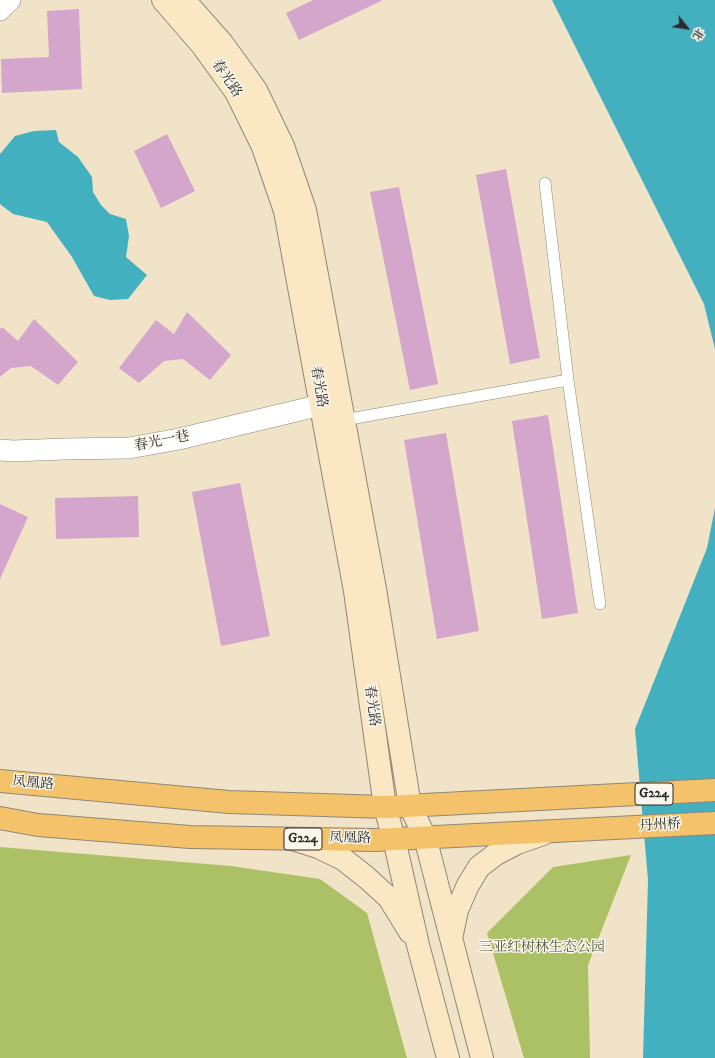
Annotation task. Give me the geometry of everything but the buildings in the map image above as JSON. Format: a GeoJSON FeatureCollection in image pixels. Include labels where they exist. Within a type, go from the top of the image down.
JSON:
{"type":"FeatureCollection","features":[{"type":"Feature","properties":{"kind":"highway","name":"凤凰路"},"geometry":{"type":"LineString","coordinates":[[0,781],[229,802],[385,807],[715,790]]}},
{"type":"Feature","properties":{"kind":"highway","name":"凤凰路"},"geometry":{"type":"LineString","coordinates":[[0,818],[38,825],[190,837],[291,839],[394,839],[606,828]]}},
{"type":"Feature","properties":{"kind":"highway","name":"丹州桥"},"geometry":{"type":"LineString","coordinates":[[606,828],[715,823]]}},
{"type":"Feature","properties":{"kind":"main road","name":"春光路"},"geometry":{"type":"LineString","coordinates":[[163,0],[202,45],[236,92],[263,147],[285,211],[354,591],[385,807],[394,839],[418,945]]}},
{"type":"Feature","properties":{"kind":"main road","name":"春光路"},"geometry":{"type":"LineString","coordinates":[[184,0],[222,43],[256,90],[284,146],[305,210],[375,589],[410,806],[424,837],[482,1058]]}},
{"type":"Feature","properties":{"kind":"main road"},"geometry":{"type":"LineString","coordinates":[[451,939],[456,910],[468,885],[479,867],[496,854],[517,843],[552,831]]}},
{"type":"Feature","properties":{"kind":"main road"},"geometry":{"type":"LineString","coordinates":[[291,839],[318,848],[343,859],[389,898],[418,945],[448,1058]]}},
{"type":"Feature","properties":{"kind":"street"},"geometry":{"type":"LineString","coordinates":[[0,10],[10,0]]}},
{"type":"Feature","properties":{"kind":"street","name":"春光一巷"},"geometry":{"type":"LineString","coordinates":[[0,450],[13,451],[64,448],[129,448],[207,433],[321,405]]}},
{"type":"Feature","properties":{"kind":"lane"},"geometry":{"type":"LineString","coordinates":[[545,183],[568,380],[600,604]]}},
{"type":"Feature","properties":{"kind":"lane"},"geometry":{"type":"LineString","coordinates":[[344,420],[568,380]]}},
{"type":"Feature","properties":{"kind":"green space"},"geometry":{"type":"Polygon","coordinates":[[[0,847],[231,866],[320,879],[367,913],[407,1058],[0,1058],[0,847]]]}},
{"type":"Feature","properties":{"kind":"green space","name":"三亚红树林生态公园"},"geometry":{"type":"Polygon","coordinates":[[[631,855],[588,965],[590,1058],[524,1058],[487,933],[553,867],[631,855]]]}},
{"type":"Feature","properties":{"kind":"water"},"geometry":{"type":"Polygon","coordinates":[[[552,0],[715,0],[715,349],[704,304],[552,0]]]}},
{"type":"Feature","properties":{"kind":"water"},"geometry":{"type":"Polygon","coordinates":[[[56,130],[59,142],[78,157],[92,177],[93,192],[101,205],[110,214],[126,219],[129,236],[126,257],[147,275],[128,299],[110,300],[94,296],[72,257],[47,222],[13,214],[0,204],[0,154],[15,136],[34,131],[56,130]]]}},
{"type":"Feature","properties":{"kind":"water"},"geometry":{"type":"Polygon","coordinates":[[[715,508],[715,1058],[643,1058],[648,880],[635,729],[707,548],[715,508]]]}}]}
